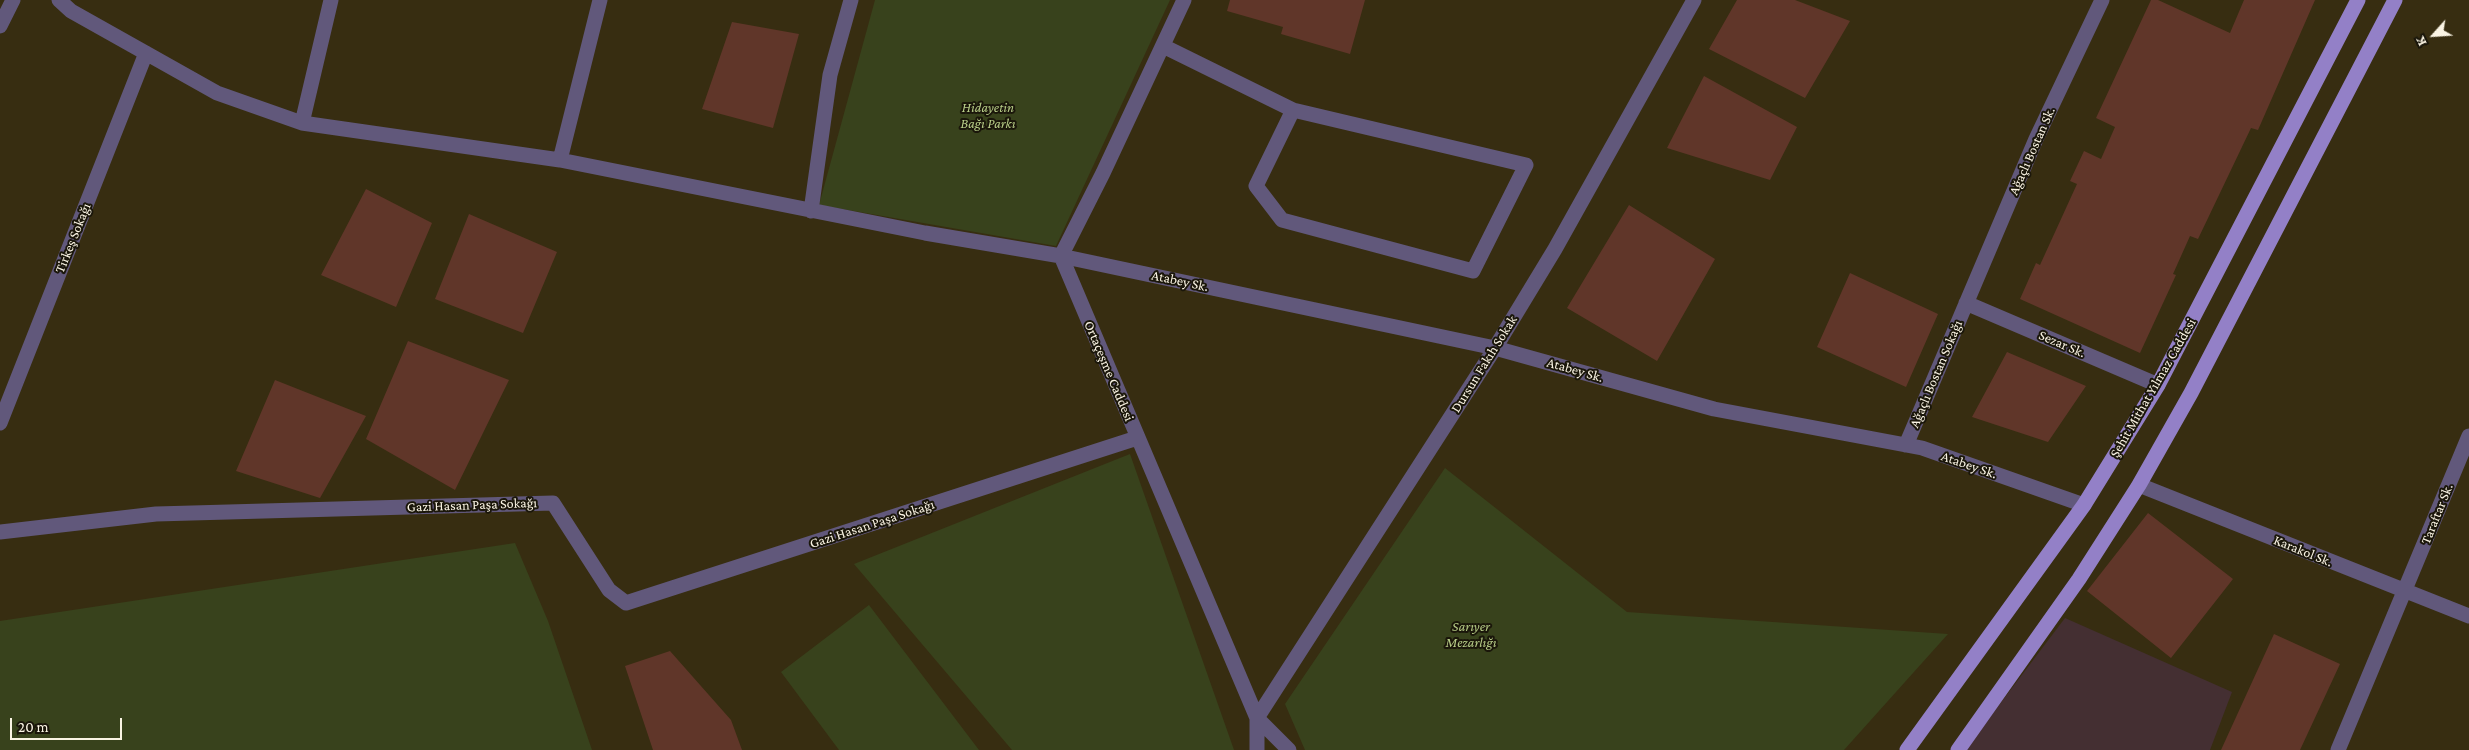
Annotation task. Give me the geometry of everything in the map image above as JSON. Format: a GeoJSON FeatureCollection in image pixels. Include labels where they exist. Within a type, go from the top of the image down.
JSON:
{"type":"FeatureCollection","features":[{"type":"Feature","properties":{"kind":"main road","name":"Şehit Mithat Yılmaz Caddesi"},"geometry":{"type":"LineString","coordinates":[[1907,750],[2084,505],[2158,385],[2358,0]]}},
{"type":"Feature","properties":{"kind":"main road"},"geometry":{"type":"LineString","coordinates":[[1958,750],[2079,579],[2139,485],[2191,393],[2395,0]]}},
{"type":"Feature","properties":{"kind":"street"},"geometry":{"type":"LineString","coordinates":[[0,26],[13,0]]}},
{"type":"Feature","properties":{"kind":"street","name":"Atabey Sk."},"geometry":{"type":"LineString","coordinates":[[59,0],[72,5],[146,53],[217,93],[302,123],[560,160],[925,233],[1061,256],[1495,348],[1714,409],[1922,448],[2084,505]]}},
{"type":"Feature","properties":{"kind":"street"},"geometry":{"type":"LineString","coordinates":[[302,123],[331,0]]}},
{"type":"Feature","properties":{"kind":"street"},"geometry":{"type":"LineString","coordinates":[[560,160],[600,0]]}},
{"type":"Feature","properties":{"kind":"street"},"geometry":{"type":"LineString","coordinates":[[811,211],[830,75],[850,0]]}},
{"type":"Feature","properties":{"kind":"street"},"geometry":{"type":"LineString","coordinates":[[1061,256],[1104,173],[1184,0]]}},
{"type":"Feature","properties":{"kind":"street","name":"Dursun Fakıh Sokak"},"geometry":{"type":"LineString","coordinates":[[1257,718],[1495,348],[1555,249],[1694,0]]}},
{"type":"Feature","properties":{"kind":"street","name":"Ağaçlı Bostan Sk."},"geometry":{"type":"LineString","coordinates":[[1966,303],[2036,139],[2102,0]]}},
{"type":"Feature","properties":{"kind":"street"},"geometry":{"type":"LineString","coordinates":[[1162,46],[1293,110],[1526,165],[1473,271],[1282,220],[1256,186],[1293,110]]}},
{"type":"Feature","properties":{"kind":"street","name":"Tirkeş Sokağı"},"geometry":{"type":"LineString","coordinates":[[0,423],[146,53]]}},
{"type":"Feature","properties":{"kind":"street","name":"Ortaçeşme Caddesi"},"geometry":{"type":"LineString","coordinates":[[1061,256],[1257,718],[1257,750]]}},
{"type":"Feature","properties":{"kind":"street","name":"Sezar Sk."},"geometry":{"type":"LineString","coordinates":[[1966,303],[2158,385]]}},
{"type":"Feature","properties":{"kind":"street","name":"Ağaçlı Bostan Sokağı"},"geometry":{"type":"LineString","coordinates":[[1906,445],[1966,303]]}},
{"type":"Feature","properties":{"kind":"street","name":"Taraftar Sk."},"geometry":{"type":"LineString","coordinates":[[2338,750],[2469,436]]}},
{"type":"Feature","properties":{"kind":"street","name":"Gazi Hasan Paşa Sokağı"},"geometry":{"type":"LineString","coordinates":[[0,532],[156,514],[553,503],[609,590],[626,603],[1137,438]]}},
{"type":"Feature","properties":{"kind":"street","name":"Karakol Sk."},"geometry":{"type":"LineString","coordinates":[[2139,485],[2469,616]]}},
{"type":"Feature","properties":{"kind":"street"},"geometry":{"type":"LineString","coordinates":[[1257,718],[1289,750]]}},
{"type":"Feature","properties":{"kind":"shaded area"},"geometry":{"type":"Polygon","coordinates":[[[2065,618],[2232,692],[2210,750],[1965,750],[2065,618]]]}},
{"type":"Feature","properties":{"kind":"green space","name":"Hidayetin Bağı Parkı"},"geometry":{"type":"Polygon","coordinates":[[[875,0],[1170,0],[1056,246],[819,205],[875,0]]]}},
{"type":"Feature","properties":{"kind":"green space"},"geometry":{"type":"Polygon","coordinates":[[[1130,454],[1234,750],[1012,750],[854,564],[1130,454]]]}},
{"type":"Feature","properties":{"kind":"green space","name":"Sarıyer Mezarlığı"},"geometry":{"type":"Polygon","coordinates":[[[1445,468],[1627,612],[1948,634],[1844,750],[1305,750],[1285,704],[1445,468]]]}},
{"type":"Feature","properties":{"kind":"green space"},"geometry":{"type":"Polygon","coordinates":[[[515,543],[548,621],[592,750],[0,750],[0,621],[515,543]]]}},
{"type":"Feature","properties":{"kind":"green space"},"geometry":{"type":"Polygon","coordinates":[[[869,605],[979,750],[839,750],[781,672],[869,605]]]}},
{"type":"Feature","properties":{"kind":"building"},"geometry":{"type":"Polygon","coordinates":[[[1230,0],[1365,0],[1350,54],[1281,34],[1283,27],[1227,11],[1230,0]]]}},
{"type":"Feature","properties":{"kind":"building"},"geometry":{"type":"Polygon","coordinates":[[[1737,0],[1795,0],[1850,21],[1805,98],[1709,49],[1737,0]]]}},
{"type":"Feature","properties":{"kind":"building"},"geometry":{"type":"Polygon","coordinates":[[[2151,0],[2158,0],[2230,33],[2244,0],[2315,0],[2258,130],[2251,128],[2198,239],[2190,236],[2173,274],[2176,275],[2140,353],[2020,299],[2036,263],[2040,265],[2077,184],[2070,181],[2084,151],[2101,159],[2115,127],[2096,118],[2151,0]]]}},
{"type":"Feature","properties":{"kind":"building"},"geometry":{"type":"Polygon","coordinates":[[[732,22],[799,34],[773,128],[702,109],[732,22]]]}},
{"type":"Feature","properties":{"kind":"building"},"geometry":{"type":"Polygon","coordinates":[[[1704,76],[1797,127],[1770,180],[1667,148],[1704,76]]]}},
{"type":"Feature","properties":{"kind":"building"},"geometry":{"type":"Polygon","coordinates":[[[366,189],[432,223],[396,307],[321,275],[366,189]]]}},
{"type":"Feature","properties":{"kind":"building"},"geometry":{"type":"Polygon","coordinates":[[[1629,205],[1715,259],[1657,361],[1567,308],[1629,205]]]}},
{"type":"Feature","properties":{"kind":"building"},"geometry":{"type":"Polygon","coordinates":[[[469,214],[557,252],[523,333],[435,299],[469,214]]]}},
{"type":"Feature","properties":{"kind":"building"},"geometry":{"type":"Polygon","coordinates":[[[1850,273],[1938,314],[1906,387],[1817,347],[1850,273]]]}},
{"type":"Feature","properties":{"kind":"building"},"geometry":{"type":"Polygon","coordinates":[[[408,341],[509,380],[455,490],[366,439],[408,341]]]}},
{"type":"Feature","properties":{"kind":"building"},"geometry":{"type":"Polygon","coordinates":[[[2007,352],[2086,386],[2048,442],[1972,417],[2007,352]]]}},
{"type":"Feature","properties":{"kind":"building"},"geometry":{"type":"Polygon","coordinates":[[[275,380],[366,416],[320,498],[236,471],[275,380]]]}},
{"type":"Feature","properties":{"kind":"building"},"geometry":{"type":"Polygon","coordinates":[[[2148,513],[2233,579],[2171,658],[2087,591],[2148,513]]]}},
{"type":"Feature","properties":{"kind":"building"},"geometry":{"type":"Polygon","coordinates":[[[2274,634],[2340,664],[2300,750],[2221,750],[2274,634]]]}},
{"type":"Feature","properties":{"kind":"building"},"geometry":{"type":"Polygon","coordinates":[[[670,651],[731,720],[742,750],[653,750],[625,666],[670,651]]]}}]}
